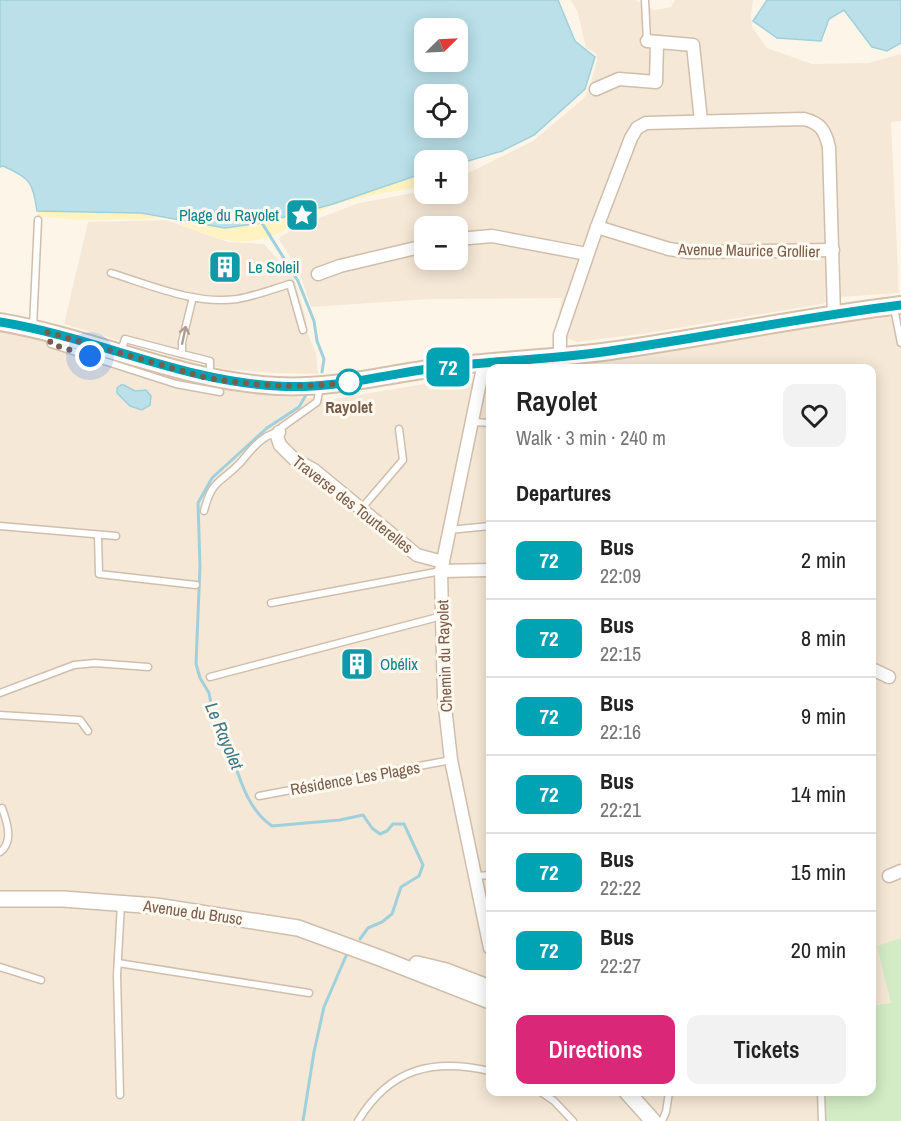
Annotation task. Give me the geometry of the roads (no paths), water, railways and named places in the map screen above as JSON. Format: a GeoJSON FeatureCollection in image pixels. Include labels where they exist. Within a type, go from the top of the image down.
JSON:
{"type":"FeatureCollection","features":[{"type":"Feature","properties":{"kind":"main road"},"geometry":{"type":"LineString","coordinates":[[0,322],[40,330],[203,377],[279,387],[320,386],[484,363],[612,351],[898,306]]}},
{"type":"Feature","properties":{"kind":"street"},"geometry":{"type":"LineString","coordinates":[[596,89],[619,79],[656,82],[652,41],[693,45],[701,121]]}},
{"type":"Feature","properties":{"kind":"street","name":"Avenue Maurice Grollier"},"geometry":{"type":"LineString","coordinates":[[561,356],[560,335],[587,254],[631,138],[637,128],[646,123],[804,119],[821,126],[829,147],[834,315]]}},
{"type":"Feature","properties":{"kind":"street","name":"Avenue Maurice Grollier"},"geometry":{"type":"LineString","coordinates":[[597,227],[669,249],[689,252],[833,250]]}},
{"type":"Feature","properties":{"kind":"street"},"geometry":{"type":"LineString","coordinates":[[468,238],[492,236],[587,254]]}},
{"type":"Feature","properties":{"kind":"street"},"geometry":{"type":"LineString","coordinates":[[318,274],[340,266],[414,248]]}},
{"type":"Feature","properties":{"kind":"street","name":"Chemin du Rayolet"},"geometry":{"type":"LineString","coordinates":[[484,363],[442,567],[442,616],[444,698],[451,760],[486,926]]}},
{"type":"Feature","properties":{"kind":"street","name":"Traverse des Tourterelles"},"geometry":{"type":"LineString","coordinates":[[279,432],[277,436],[280,445],[294,459],[314,470],[417,555],[442,567],[486,570]]}},
{"type":"Feature","properties":{"kind":"street"},"geometry":{"type":"LineString","coordinates":[[876,671],[889,677]]}},
{"type":"Feature","properties":{"kind":"street"},"geometry":{"type":"LineString","coordinates":[[889,876],[901,872]]}},
{"type":"Feature","properties":{"kind":"street","name":"Avenue du Brusc"},"geometry":{"type":"LineString","coordinates":[[0,899],[63,898],[156,906],[298,928],[486,999]]}},
{"type":"Feature","properties":{"kind":"street","name":"Avenue du Brusc"},"geometry":{"type":"LineString","coordinates":[[380,958],[446,971],[486,987]]}},
{"type":"Feature","properties":{"kind":"street"},"geometry":{"type":"LineString","coordinates":[[438,981],[486,994]]}},
{"type":"Feature","properties":{"kind":"street"},"geometry":{"type":"LineString","coordinates":[[631,1096],[653,1120]]}},
{"type":"Feature","properties":{"kind":"lane"},"geometry":{"type":"LineString","coordinates":[[645,0],[652,41]]}},
{"type":"Feature","properties":{"kind":"lane"},"geometry":{"type":"LineString","coordinates":[[38,220],[40,330],[51,344],[176,384],[220,392]]}},
{"type":"Feature","properties":{"kind":"lane"},"geometry":{"type":"LineString","coordinates":[[111,273],[193,297],[219,300],[238,299],[290,284],[303,330]]}},
{"type":"Feature","properties":{"kind":"lane"},"geometry":{"type":"LineString","coordinates":[[182,354],[182,342],[193,297]]}},
{"type":"Feature","properties":{"kind":"lane"},"geometry":{"type":"LineString","coordinates":[[898,306],[901,343]]}},
{"type":"Feature","properties":{"kind":"lane"},"geometry":{"type":"LineString","coordinates":[[120,353],[125,339],[210,361],[210,371]]}},
{"type":"Feature","properties":{"kind":"lane"},"geometry":{"type":"LineString","coordinates":[[204,510],[209,494],[218,480],[233,470],[261,439],[279,432],[282,427],[317,402],[320,386]]}},
{"type":"Feature","properties":{"kind":"lane"},"geometry":{"type":"LineString","coordinates":[[473,422],[486,423]]}},
{"type":"Feature","properties":{"kind":"lane"},"geometry":{"type":"LineString","coordinates":[[361,509],[403,460],[399,429]]}},
{"type":"Feature","properties":{"kind":"lane"},"geometry":{"type":"LineString","coordinates":[[0,526],[116,536]]}},
{"type":"Feature","properties":{"kind":"lane"},"geometry":{"type":"LineString","coordinates":[[449,530],[486,526]]}},
{"type":"Feature","properties":{"kind":"lane"},"geometry":{"type":"LineString","coordinates":[[98,535],[99,574],[196,585]]}},
{"type":"Feature","properties":{"kind":"lane"},"geometry":{"type":"LineString","coordinates":[[271,603],[442,567]]}},
{"type":"Feature","properties":{"kind":"lane"},"geometry":{"type":"LineString","coordinates":[[210,677],[442,616]]}},
{"type":"Feature","properties":{"kind":"lane"},"geometry":{"type":"LineString","coordinates":[[0,693],[74,665],[95,663],[148,667]]}},
{"type":"Feature","properties":{"kind":"lane"},"geometry":{"type":"LineString","coordinates":[[0,715],[80,720],[88,731]]}},
{"type":"Feature","properties":{"kind":"lane","name":"Résidence Les Plages"},"geometry":{"type":"LineString","coordinates":[[259,796],[451,760]]}},
{"type":"Feature","properties":{"kind":"lane"},"geometry":{"type":"LineString","coordinates":[[0,852],[8,841],[7,820],[2,808]]}},
{"type":"Feature","properties":{"kind":"lane"},"geometry":{"type":"LineString","coordinates":[[477,876],[486,875]]}},
{"type":"Feature","properties":{"kind":"lane"},"geometry":{"type":"LineString","coordinates":[[120,1095],[118,963],[121,903]]}},
{"type":"Feature","properties":{"kind":"lane"},"geometry":{"type":"LineString","coordinates":[[118,963],[309,993]]}},
{"type":"Feature","properties":{"kind":"lane"},"geometry":{"type":"LineString","coordinates":[[0,967],[41,980]]}},
{"type":"Feature","properties":{"kind":"lane"},"geometry":{"type":"LineString","coordinates":[[358,1121],[382,1091],[401,1077],[422,1069],[446,1065],[463,1065],[486,1070]]}},
{"type":"Feature","properties":{"kind":"lane"},"geometry":{"type":"LineString","coordinates":[[547,1096],[573,1121]]}},
{"type":"Feature","properties":{"kind":"lane"},"geometry":{"type":"LineString","coordinates":[[653,1120],[666,1112],[668,1096]]}},
{"type":"Feature","properties":{"kind":"lane"},"geometry":{"type":"LineString","coordinates":[[821,1096],[822,1121]]}},
{"type":"Feature","properties":{"kind":"water"},"geometry":{"type":"Polygon","coordinates":[[[0,0],[558,0],[575,41],[595,57],[585,89],[534,135],[502,151],[468,161],[468,150],[414,150],[414,176],[333,204],[262,223],[225,228],[141,213],[37,211],[34,193],[29,182],[3,166],[0,167],[0,0]]]}},
{"type":"Feature","properties":{"kind":"water"},"geometry":{"type":"Polygon","coordinates":[[[767,0],[901,0],[901,43],[887,51],[872,47],[844,10],[829,19],[821,41],[777,38],[753,21],[767,0]]]}},
{"type":"Feature","properties":{"kind":"water"},"geometry":{"type":"Polygon","coordinates":[[[121,385],[135,391],[146,390],[151,396],[150,405],[142,410],[130,406],[117,393],[117,388],[121,385]]]}},
{"type":"Feature","properties":{"kind":"waterway","name":"Le Rayolet"},"geometry":{"type":"LineString","coordinates":[[262,223],[298,281],[314,321],[317,341],[324,359],[322,372]]}},
{"type":"Feature","properties":{"kind":"waterway","name":"Le Rayolet"},"geometry":{"type":"LineString","coordinates":[[306,395],[299,407],[267,428],[212,478],[198,503],[200,566],[196,664],[200,678],[209,693],[214,720],[222,738],[227,742],[249,799],[255,809],[272,826],[340,820],[363,815],[372,828],[380,834],[387,831],[393,824],[404,824],[423,865],[419,876],[401,887],[392,914],[382,922],[368,928],[360,939]]}},
{"type":"Feature","properties":{"kind":"waterway","name":"Le Rayolet"},"geometry":{"type":"LineString","coordinates":[[303,1121],[324,1007],[346,956]]}},
{"type":"Feature","properties":{"kind":"place","name":"Plage du Rayolet"},"geometry":{"type":"Point","coordinates":[302,215]}},
{"type":"Feature","properties":{"kind":"place","name":"Le Soleil"},"geometry":{"type":"Point","coordinates":[225,267]}},
{"type":"Feature","properties":{"kind":"place","name":"Rayolet"},"geometry":{"type":"Point","coordinates":[349,382]}},
{"type":"Feature","properties":{"kind":"place","name":"Obélix"},"geometry":{"type":"Point","coordinates":[357,664]}}]}
